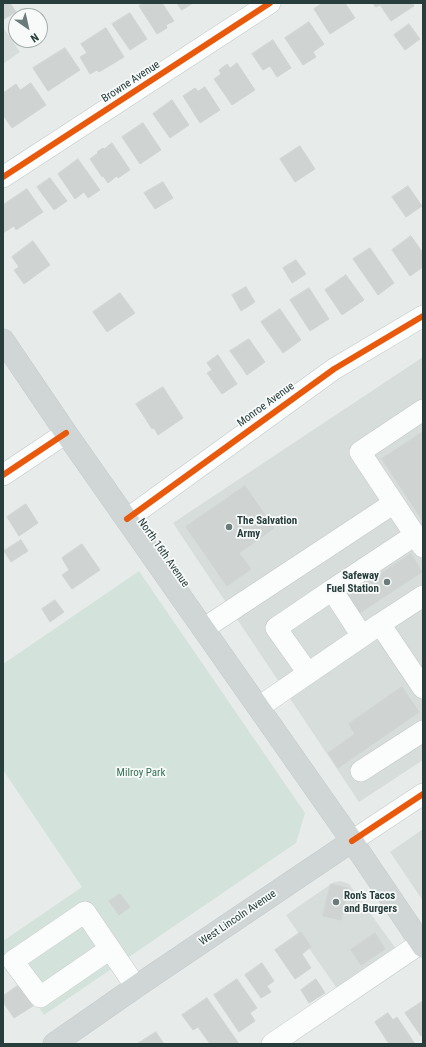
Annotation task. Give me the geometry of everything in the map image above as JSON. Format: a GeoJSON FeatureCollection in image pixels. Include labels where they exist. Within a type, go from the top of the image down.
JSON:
{"type":"FeatureCollection","features":[{"type":"Feature","properties":{"kind":"main road","name":"North 16th Avenue"},"geometry":{"type":"LineString","coordinates":[[3,340],[66,433],[259,707],[422,944]]}},
{"type":"Feature","properties":{"kind":"main road","name":"West Lincoln Avenue"},"geometry":{"type":"LineString","coordinates":[[54,1044],[352,842]]}},
{"type":"Feature","properties":{"kind":"street","name":"Browne Avenue"},"geometry":{"type":"LineString","coordinates":[[3,178],[270,3]]}},
{"type":"Feature","properties":{"kind":"street","name":"Monroe Avenue"},"geometry":{"type":"LineString","coordinates":[[127,519],[334,369],[423,316]]}},
{"type":"Feature","properties":{"kind":"street"},"geometry":{"type":"LineString","coordinates":[[308,673],[276,628],[332,590],[419,541],[360,452],[423,410]]}},
{"type":"Feature","properties":{"kind":"street"},"geometry":{"type":"LineString","coordinates":[[3,475],[66,433]]}},
{"type":"Feature","properties":{"kind":"street"},"geometry":{"type":"LineString","coordinates":[[203,629],[394,503]]}},
{"type":"Feature","properties":{"kind":"street"},"geometry":{"type":"LineString","coordinates":[[332,590],[362,636]]}},
{"type":"Feature","properties":{"kind":"street"},"geometry":{"type":"LineString","coordinates":[[259,707],[423,596]]}},
{"type":"Feature","properties":{"kind":"street"},"geometry":{"type":"LineString","coordinates":[[380,624],[423,688]]}},
{"type":"Feature","properties":{"kind":"street"},"geometry":{"type":"LineString","coordinates":[[361,771],[420,738]]}},
{"type":"Feature","properties":{"kind":"street","name":"West Lincoln Avenue"},"geometry":{"type":"LineString","coordinates":[[352,842],[423,794]]}},
{"type":"Feature","properties":{"kind":"street"},"geometry":{"type":"LineString","coordinates":[[272,1044],[422,944]]}},
{"type":"Feature","properties":{"kind":"street"},"geometry":{"type":"LineString","coordinates":[[110,949],[136,987]]}},
{"type":"Feature","properties":{"kind":"shaded area"},"geometry":{"type":"Polygon","coordinates":[[[3,27],[8,34],[8,48],[17,48],[20,52],[3,64],[3,27]]]}},
{"type":"Feature","properties":{"kind":"shaded area"},"geometry":{"type":"Polygon","coordinates":[[[423,357],[423,760],[359,802],[173,523],[423,357]]]}},
{"type":"Feature","properties":{"kind":"shaded area"},"geometry":{"type":"Polygon","coordinates":[[[423,829],[423,901],[390,852],[423,829]]]}},
{"type":"Feature","properties":{"kind":"shaded area"},"geometry":{"type":"Polygon","coordinates":[[[341,881],[349,884],[407,964],[347,1003],[286,915],[334,882],[341,881]]]}},
{"type":"Feature","properties":{"kind":"green space","name":"Milroy Park"},"geometry":{"type":"Polygon","coordinates":[[[139,571],[305,813],[296,843],[44,1015],[3,955],[3,941],[82,887],[3,770],[3,664],[139,571]]]}},
{"type":"Feature","properties":{"kind":"building"},"geometry":{"type":"Polygon","coordinates":[[[3,3],[10,3],[13,8],[8,8],[8,17],[4,19],[3,3]]]}},
{"type":"Feature","properties":{"kind":"building"},"geometry":{"type":"Polygon","coordinates":[[[144,3],[162,3],[174,21],[166,25],[167,28],[157,34],[139,6],[144,3]]]}},
{"type":"Feature","properties":{"kind":"building"},"geometry":{"type":"Polygon","coordinates":[[[177,3],[193,3],[182,10],[177,3]]]}},
{"type":"Feature","properties":{"kind":"building"},"geometry":{"type":"Polygon","coordinates":[[[323,3],[345,3],[355,18],[330,34],[314,9],[323,3]]]}},
{"type":"Feature","properties":{"kind":"building"},"geometry":{"type":"Polygon","coordinates":[[[373,3],[413,3],[414,6],[391,21],[380,5],[376,7],[373,3]]]}},
{"type":"Feature","properties":{"kind":"building"},"geometry":{"type":"Polygon","coordinates":[[[130,13],[147,39],[130,50],[112,24],[130,13]]]}},
{"type":"Feature","properties":{"kind":"building"},"geometry":{"type":"Polygon","coordinates":[[[309,22],[324,44],[313,52],[316,57],[303,65],[285,38],[309,22]]]}},
{"type":"Feature","properties":{"kind":"building"},"geometry":{"type":"Polygon","coordinates":[[[409,24],[420,39],[405,50],[394,35],[409,24]]]}},
{"type":"Feature","properties":{"kind":"building"},"geometry":{"type":"Polygon","coordinates":[[[106,28],[124,57],[99,72],[97,70],[90,74],[80,57],[87,53],[81,44],[106,28]]]}},
{"type":"Feature","properties":{"kind":"building"},"geometry":{"type":"Polygon","coordinates":[[[273,40],[291,68],[277,77],[270,66],[263,70],[252,54],[273,40]]]}},
{"type":"Feature","properties":{"kind":"building"},"geometry":{"type":"Polygon","coordinates":[[[65,48],[80,70],[48,91],[33,68],[65,48]]]}},
{"type":"Feature","properties":{"kind":"building"},"geometry":{"type":"Polygon","coordinates":[[[237,63],[255,90],[232,105],[214,79],[221,74],[219,70],[227,64],[230,68],[237,63]]]}},
{"type":"Feature","properties":{"kind":"building"},"geometry":{"type":"Polygon","coordinates":[[[31,83],[46,105],[12,128],[3,115],[3,93],[16,84],[20,90],[31,83]]]}},
{"type":"Feature","properties":{"kind":"building"},"geometry":{"type":"Polygon","coordinates":[[[205,87],[220,110],[200,123],[183,96],[195,88],[198,91],[205,87]]]}},
{"type":"Feature","properties":{"kind":"building"},"geometry":{"type":"Polygon","coordinates":[[[172,100],[189,125],[170,138],[153,114],[172,100]]]}},
{"type":"Feature","properties":{"kind":"building"},"geometry":{"type":"Polygon","coordinates":[[[143,123],[161,150],[140,164],[122,137],[143,123]]]}},
{"type":"Feature","properties":{"kind":"building"},"geometry":{"type":"Polygon","coordinates":[[[112,143],[130,170],[118,178],[117,176],[108,183],[90,159],[98,153],[97,152],[112,143]]]}},
{"type":"Feature","properties":{"kind":"building"},"geometry":{"type":"Polygon","coordinates":[[[300,146],[315,169],[295,182],[280,159],[300,146]]]}},
{"type":"Feature","properties":{"kind":"building"},"geometry":{"type":"Polygon","coordinates":[[[78,159],[100,190],[88,198],[84,192],[75,199],[58,174],[78,159]]]}},
{"type":"Feature","properties":{"kind":"building"},"geometry":{"type":"Polygon","coordinates":[[[50,178],[67,201],[54,210],[37,187],[50,178]]]}},
{"type":"Feature","properties":{"kind":"building"},"geometry":{"type":"Polygon","coordinates":[[[163,182],[173,198],[155,209],[144,193],[163,182]]]}},
{"type":"Feature","properties":{"kind":"building"},"geometry":{"type":"Polygon","coordinates":[[[408,186],[422,206],[406,217],[392,197],[408,186]]]}},
{"type":"Feature","properties":{"kind":"building"},"geometry":{"type":"Polygon","coordinates":[[[27,189],[43,212],[16,230],[14,226],[3,233],[3,205],[27,189]]]}},
{"type":"Feature","properties":{"kind":"building"},"geometry":{"type":"Polygon","coordinates":[[[411,236],[423,253],[423,267],[410,276],[392,250],[411,236]]]}},
{"type":"Feature","properties":{"kind":"building"},"geometry":{"type":"Polygon","coordinates":[[[33,241],[50,265],[24,284],[14,270],[19,267],[12,257],[33,241]]]}},
{"type":"Feature","properties":{"kind":"building"},"geometry":{"type":"Polygon","coordinates":[[[370,248],[394,283],[378,295],[353,259],[370,248]]]}},
{"type":"Feature","properties":{"kind":"building"},"geometry":{"type":"Polygon","coordinates":[[[296,260],[306,274],[292,283],[283,268],[296,260]]]}},
{"type":"Feature","properties":{"kind":"building"},"geometry":{"type":"Polygon","coordinates":[[[346,275],[364,300],[342,315],[325,290],[346,275]]]}},
{"type":"Feature","properties":{"kind":"building"},"geometry":{"type":"Polygon","coordinates":[[[246,287],[255,302],[241,311],[232,295],[246,287]]]}},
{"type":"Feature","properties":{"kind":"building"},"geometry":{"type":"Polygon","coordinates":[[[309,288],[329,319],[310,331],[290,300],[309,288]]]}},
{"type":"Feature","properties":{"kind":"building"},"geometry":{"type":"Polygon","coordinates":[[[120,293],[135,313],[107,332],[93,312],[120,293]]]}},
{"type":"Feature","properties":{"kind":"building"},"geometry":{"type":"Polygon","coordinates":[[[280,309],[301,340],[283,353],[261,322],[280,309]]]}},
{"type":"Feature","properties":{"kind":"building"},"geometry":{"type":"Polygon","coordinates":[[[249,339],[265,362],[247,375],[230,351],[249,339]]]}},
{"type":"Feature","properties":{"kind":"building"},"geometry":{"type":"Polygon","coordinates":[[[218,355],[237,384],[222,394],[207,373],[212,370],[207,363],[218,355]]]}},
{"type":"Feature","properties":{"kind":"building"},"geometry":{"type":"Polygon","coordinates":[[[163,387],[183,418],[158,435],[154,428],[152,429],[136,404],[163,387]]]}},
{"type":"Feature","properties":{"kind":"building"},"geometry":{"type":"Polygon","coordinates":[[[423,432],[423,521],[382,459],[423,432]]]}},
{"type":"Feature","properties":{"kind":"building"},"geometry":{"type":"Polygon","coordinates":[[[245,486],[274,528],[239,553],[251,569],[227,586],[186,527],[245,486]]]}},
{"type":"Feature","properties":{"kind":"building"},"geometry":{"type":"Polygon","coordinates":[[[26,504],[38,523],[19,536],[7,517],[26,504]]]}},
{"type":"Feature","properties":{"kind":"building"},"geometry":{"type":"Polygon","coordinates":[[[21,540],[28,551],[11,562],[4,551],[21,540]]]}},
{"type":"Feature","properties":{"kind":"building"},"geometry":{"type":"Polygon","coordinates":[[[82,544],[100,570],[72,589],[62,575],[69,570],[62,558],[82,544]]]}},
{"type":"Feature","properties":{"kind":"building"},"geometry":{"type":"Polygon","coordinates":[[[411,554],[422,572],[355,616],[343,599],[411,554]]]}},
{"type":"Feature","properties":{"kind":"building"},"geometry":{"type":"Polygon","coordinates":[[[55,600],[64,612],[50,622],[42,609],[55,600]]]}},
{"type":"Feature","properties":{"kind":"building"},"geometry":{"type":"Polygon","coordinates":[[[402,687],[419,712],[338,768],[328,753],[355,734],[349,724],[402,687]]]}},
{"type":"Feature","properties":{"kind":"building","name":"Ron's Tacos and Burgers"},"geometry":{"type":"Polygon","coordinates":[[[331,884],[348,888],[341,920],[323,916],[331,884]]]}},
{"type":"Feature","properties":{"kind":"building"},"geometry":{"type":"Polygon","coordinates":[[[120,894],[130,907],[119,915],[109,901],[120,894]]]}},
{"type":"Feature","properties":{"kind":"building"},"geometry":{"type":"Polygon","coordinates":[[[301,932],[311,947],[302,954],[311,968],[295,979],[275,950],[301,932]]]}},
{"type":"Feature","properties":{"kind":"building"},"geometry":{"type":"Polygon","coordinates":[[[375,933],[385,949],[361,965],[351,950],[375,933]]]}},
{"type":"Feature","properties":{"kind":"building"},"geometry":{"type":"Polygon","coordinates":[[[262,963],[274,981],[267,986],[271,992],[261,998],[245,975],[262,963]]]}},
{"type":"Feature","properties":{"kind":"building"},"geometry":{"type":"Polygon","coordinates":[[[237,979],[257,1008],[250,1013],[255,1021],[239,1032],[214,995],[237,979]]]}},
{"type":"Feature","properties":{"kind":"building"},"geometry":{"type":"Polygon","coordinates":[[[316,979],[325,993],[309,1003],[301,990],[316,979]]]}},
{"type":"Feature","properties":{"kind":"building"},"geometry":{"type":"Polygon","coordinates":[[[19,985],[33,1006],[14,1018],[3,1002],[3,996],[19,985]]]}},
{"type":"Feature","properties":{"kind":"building"},"geometry":{"type":"Polygon","coordinates":[[[207,998],[239,1044],[210,1044],[198,1027],[193,1030],[182,1015],[207,998]]]}},
{"type":"Feature","properties":{"kind":"building"},"geometry":{"type":"Polygon","coordinates":[[[423,1001],[423,1035],[421,1036],[405,1013],[423,1001]]]}},
{"type":"Feature","properties":{"kind":"building"},"geometry":{"type":"Polygon","coordinates":[[[388,1013],[393,1020],[397,1017],[415,1044],[389,1044],[375,1022],[388,1013]]]}},
{"type":"Feature","properties":{"kind":"building"},"geometry":{"type":"Polygon","coordinates":[[[156,1032],[164,1044],[137,1044],[156,1032]]]}},
{"type":"Feature","properties":{"kind":"cycle path"},"geometry":{"type":"LineString","coordinates":[[3,177],[270,3]]}},
{"type":"Feature","properties":{"kind":"cycle path"},"geometry":{"type":"LineString","coordinates":[[127,519],[334,369],[423,316]]}},
{"type":"Feature","properties":{"kind":"cycle path"},"geometry":{"type":"LineString","coordinates":[[3,475],[66,433]]}},
{"type":"Feature","properties":{"kind":"cycle path"},"geometry":{"type":"LineString","coordinates":[[352,841],[423,794]]}},
{"type":"Feature","properties":{"kind":"place","name":"The Salvation Army"},"geometry":{"type":"Point","coordinates":[229,527]}},
{"type":"Feature","properties":{"kind":"place","name":"Safeway Fuel Station"},"geometry":{"type":"Point","coordinates":[387,582]}},
{"type":"Feature","properties":{"kind":"place","name":"Ron's Tacos and Burgers"},"geometry":{"type":"Point","coordinates":[336,902]}}]}
